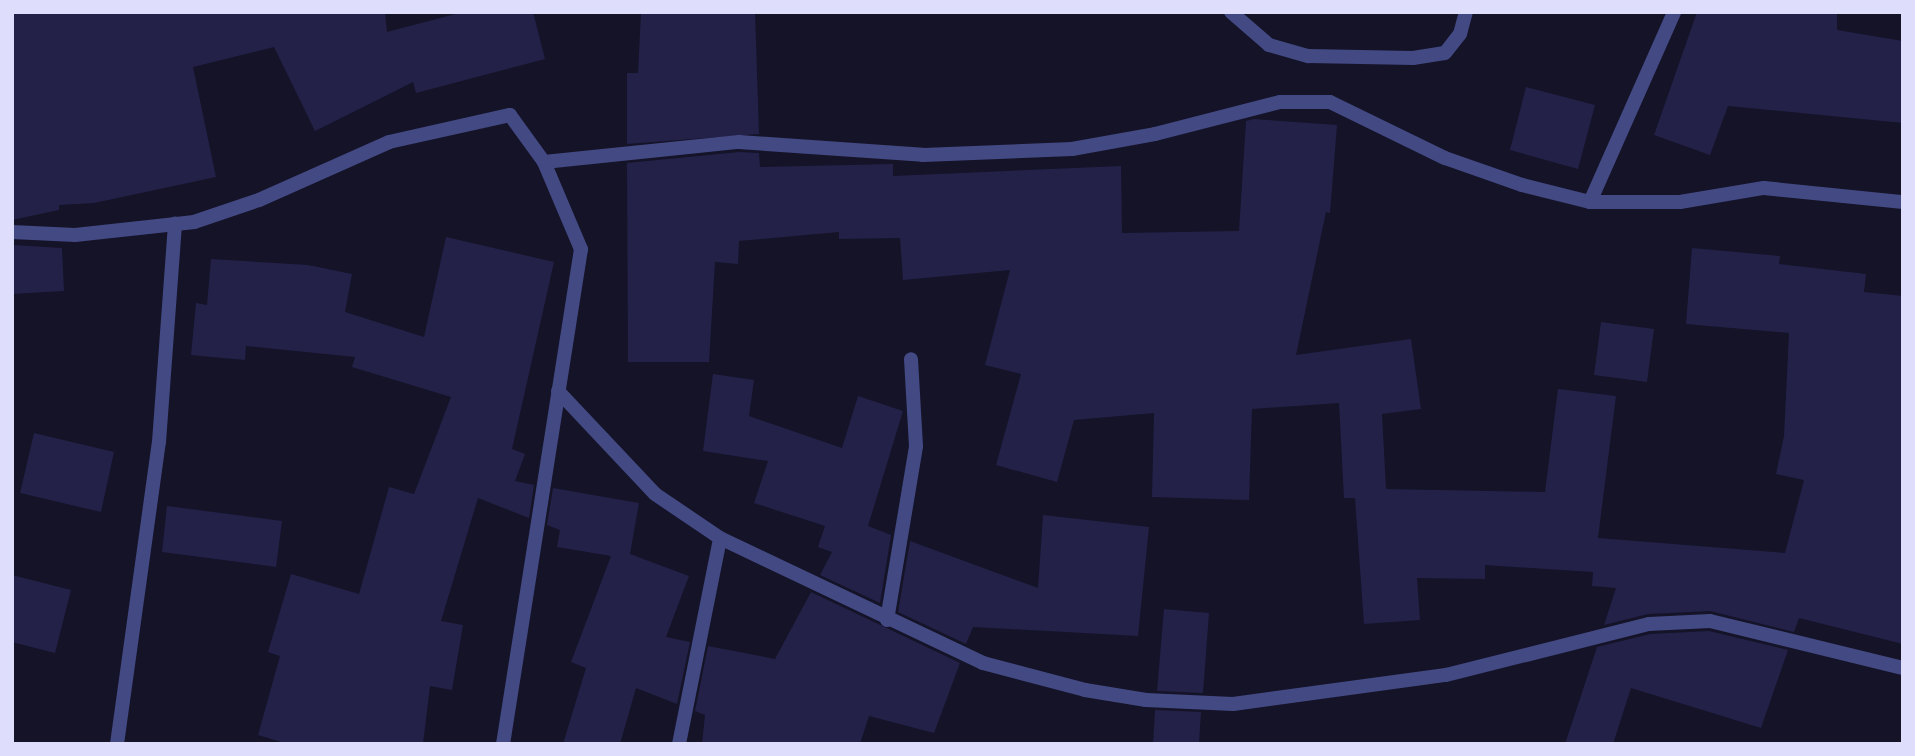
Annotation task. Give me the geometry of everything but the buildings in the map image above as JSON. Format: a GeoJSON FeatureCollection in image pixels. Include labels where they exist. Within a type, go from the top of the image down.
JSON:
{"type":"FeatureCollection","features":[{"type":"Feature","properties":{"kind":"street"},"geometry":{"type":"LineString","coordinates":[[1231,12],[1269,44],[1308,56],[1413,58],[1445,53],[1460,34],[1466,12]]}},
{"type":"Feature","properties":{"kind":"street"},"geometry":{"type":"LineString","coordinates":[[1590,202],[1674,12]]}},
{"type":"Feature","properties":{"kind":"street"},"geometry":{"type":"LineString","coordinates":[[544,162],[739,142],[923,155],[1072,149],[1155,134],[1280,102],[1329,103],[1446,158],[1522,185],[1590,202],[1680,202],[1764,188],[1903,202]]}},
{"type":"Feature","properties":{"kind":"street"},"geometry":{"type":"LineString","coordinates":[[12,232],[75,235],[174,224],[259,200],[389,142],[510,115],[544,162],[581,248],[503,744]]}},
{"type":"Feature","properties":{"kind":"street"},"geometry":{"type":"LineString","coordinates":[[117,744],[159,442],[174,224]]}},
{"type":"Feature","properties":{"kind":"street"},"geometry":{"type":"LineString","coordinates":[[887,620],[916,446],[911,359]]}},
{"type":"Feature","properties":{"kind":"street"},"geometry":{"type":"LineString","coordinates":[[558,391],[655,494],[720,538],[887,620],[983,663],[1146,700],[1233,704],[1446,675],[1649,624],[1710,621],[1903,668]]}},
{"type":"Feature","properties":{"kind":"street"},"geometry":{"type":"LineString","coordinates":[[679,744],[720,538]]}}]}
